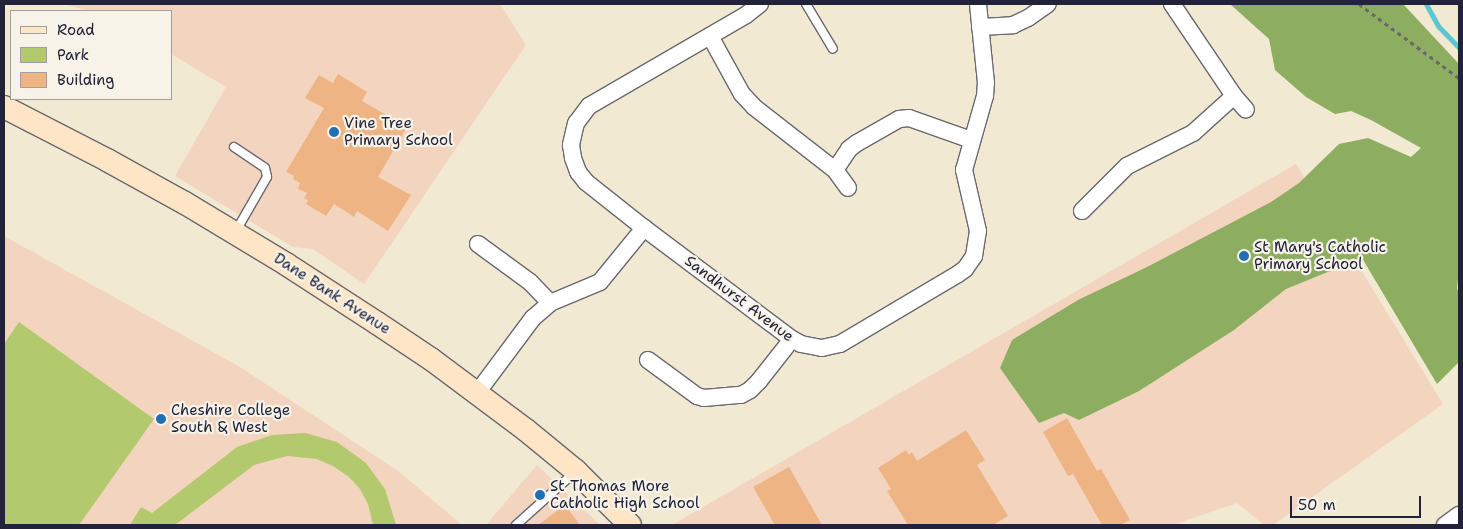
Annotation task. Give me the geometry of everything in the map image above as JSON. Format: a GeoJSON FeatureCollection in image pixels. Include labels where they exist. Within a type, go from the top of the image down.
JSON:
{"type":"FeatureCollection","features":[{"type":"Feature","properties":{"kind":"street","name":"Sandhurst Avenue"},"geometry":{"type":"LineString","coordinates":[[760,4],[746,15],[590,106],[576,123],[571,145],[578,172],[586,182],[644,228],[792,339],[811,347],[831,348],[965,270],[974,256],[978,241],[977,223],[964,179],[965,162],[971,140],[980,119],[985,96],[978,4]]}},
{"type":"Feature","properties":{"kind":"street"},"geometry":{"type":"LineString","coordinates":[[980,26],[1013,25],[1028,18],[1048,4]]}},
{"type":"Feature","properties":{"kind":"street"},"geometry":{"type":"LineString","coordinates":[[1172,4],[1234,96],[1246,110]]}},
{"type":"Feature","properties":{"kind":"street"},"geometry":{"type":"LineString","coordinates":[[710,36],[742,94],[754,107],[835,170],[848,188]]}},
{"type":"Feature","properties":{"kind":"street"},"geometry":{"type":"LineString","coordinates":[[1082,211],[1127,166],[1193,133],[1234,96]]}},
{"type":"Feature","properties":{"kind":"street","name":"Dane Bank Avenue"},"geometry":{"type":"LineString","coordinates":[[4,108],[107,160],[235,233],[378,323],[477,393],[576,471],[630,525]]}},
{"type":"Feature","properties":{"kind":"street"},"geometry":{"type":"LineString","coordinates":[[835,170],[849,150],[857,143],[899,119],[909,118],[971,140]]}},
{"type":"Feature","properties":{"kind":"street"},"geometry":{"type":"LineString","coordinates":[[477,393],[533,318],[550,303],[600,282],[644,228]]}},
{"type":"Feature","properties":{"kind":"street"},"geometry":{"type":"LineString","coordinates":[[478,244],[530,282],[550,303]]}},
{"type":"Feature","properties":{"kind":"street"},"geometry":{"type":"LineString","coordinates":[[648,360],[697,396],[704,398],[741,395],[750,390],[759,381],[792,339]]}},
{"type":"Feature","properties":{"kind":"street"},"geometry":{"type":"LineString","coordinates":[[1445,525],[1459,515]]}},
{"type":"Feature","properties":{"kind":"lane"},"geometry":{"type":"LineString","coordinates":[[806,4],[833,49]]}},
{"type":"Feature","properties":{"kind":"lane"},"geometry":{"type":"LineString","coordinates":[[234,147],[265,168],[266,176],[235,233]]}},
{"type":"Feature","properties":{"kind":"lane"},"geometry":{"type":"LineString","coordinates":[[516,525],[576,471]]}},
{"type":"Feature","properties":{"kind":"path"},"geometry":{"type":"LineString","coordinates":[[1359,4],[1459,78]]}},
{"type":"Feature","properties":{"kind":"shaded area","name":"Vine Tree Primary School"},"geometry":{"type":"Polygon","coordinates":[[[64,4],[500,4],[526,45],[364,284],[313,249],[293,247],[175,176],[226,87],[172,55],[172,10],[85,10],[64,4]]]}},
{"type":"Feature","properties":{"kind":"shaded area","name":"St Mary's Catholic Primary School"},"geometry":{"type":"Polygon","coordinates":[[[1296,164],[1443,404],[1273,525],[1264,525],[1237,503],[1173,525],[672,525],[1296,164]]]}},
{"type":"Feature","properties":{"kind":"shaded area","name":"Cheshire College South & West"},"geometry":{"type":"Polygon","coordinates":[[[4,236],[240,367],[398,471],[462,525],[4,525],[4,236]]]}},
{"type":"Feature","properties":{"kind":"shaded area","name":"St Thomas More Catholic High School"},"geometry":{"type":"Polygon","coordinates":[[[537,465],[600,525],[486,525],[537,465]]]}},
{"type":"Feature","properties":{"kind":"green space"},"geometry":{"type":"Polygon","coordinates":[[[1230,4],[1403,4],[1459,64],[1459,269],[1457,288],[1459,295],[1459,362],[1437,384],[1362,258],[1286,289],[1234,330],[1139,391],[1079,420],[1064,413],[1039,423],[1000,368],[1012,340],[1078,300],[1147,267],[1271,202],[1299,183],[1339,144],[1368,138],[1411,157],[1421,148],[1351,111],[1335,114],[1306,97],[1275,70],[1269,39],[1230,4]]]}},
{"type":"Feature","properties":{"kind":"green space"},"geometry":{"type":"Polygon","coordinates":[[[19,322],[154,419],[79,525],[4,525],[4,344],[19,322]]]}},
{"type":"Feature","properties":{"kind":"green space"},"geometry":{"type":"Polygon","coordinates":[[[305,433],[337,442],[366,463],[385,489],[396,525],[373,525],[368,504],[360,489],[349,477],[333,466],[317,459],[287,456],[254,465],[175,525],[130,525],[141,507],[152,513],[237,447],[272,435],[305,433]]]}},
{"type":"Feature","properties":{"kind":"building"},"geometry":{"type":"Polygon","coordinates":[[[338,74],[367,92],[362,101],[407,127],[378,177],[411,195],[388,231],[357,211],[354,217],[334,204],[326,216],[306,204],[308,200],[304,198],[307,193],[298,189],[300,183],[293,179],[294,176],[286,172],[324,108],[305,98],[319,75],[333,83],[338,74]]]}},
{"type":"Feature","properties":{"kind":"building"},"geometry":{"type":"Polygon","coordinates":[[[1067,418],[1097,471],[1101,469],[1130,520],[1120,525],[1102,525],[1073,474],[1068,476],[1043,432],[1067,418]]]}},
{"type":"Feature","properties":{"kind":"building"},"geometry":{"type":"Polygon","coordinates":[[[966,430],[985,460],[977,465],[1008,516],[993,525],[908,525],[887,491],[891,489],[878,468],[906,450],[909,455],[912,452],[917,461],[966,430]]]}},
{"type":"Feature","properties":{"kind":"building"},"geometry":{"type":"Polygon","coordinates":[[[789,467],[822,525],[775,525],[753,487],[789,467]]]}},
{"type":"Feature","properties":{"kind":"building"},"geometry":{"type":"Polygon","coordinates":[[[565,505],[580,525],[538,525],[565,505]]]}},
{"type":"Feature","properties":{"kind":"waterway"},"geometry":{"type":"LineString","coordinates":[[1426,4],[1439,27],[1459,48]]}},
{"type":"Feature","properties":{"kind":"place","name":"Vine Tree Primary School"},"geometry":{"type":"Point","coordinates":[334,132]}},
{"type":"Feature","properties":{"kind":"place","name":"St Mary's Catholic Primary School"},"geometry":{"type":"Point","coordinates":[1244,256]}},
{"type":"Feature","properties":{"kind":"place","name":"Cheshire College South & West"},"geometry":{"type":"Point","coordinates":[161,419]}},
{"type":"Feature","properties":{"kind":"place","name":"St Thomas More Catholic High School"},"geometry":{"type":"Point","coordinates":[540,495]}}]}
